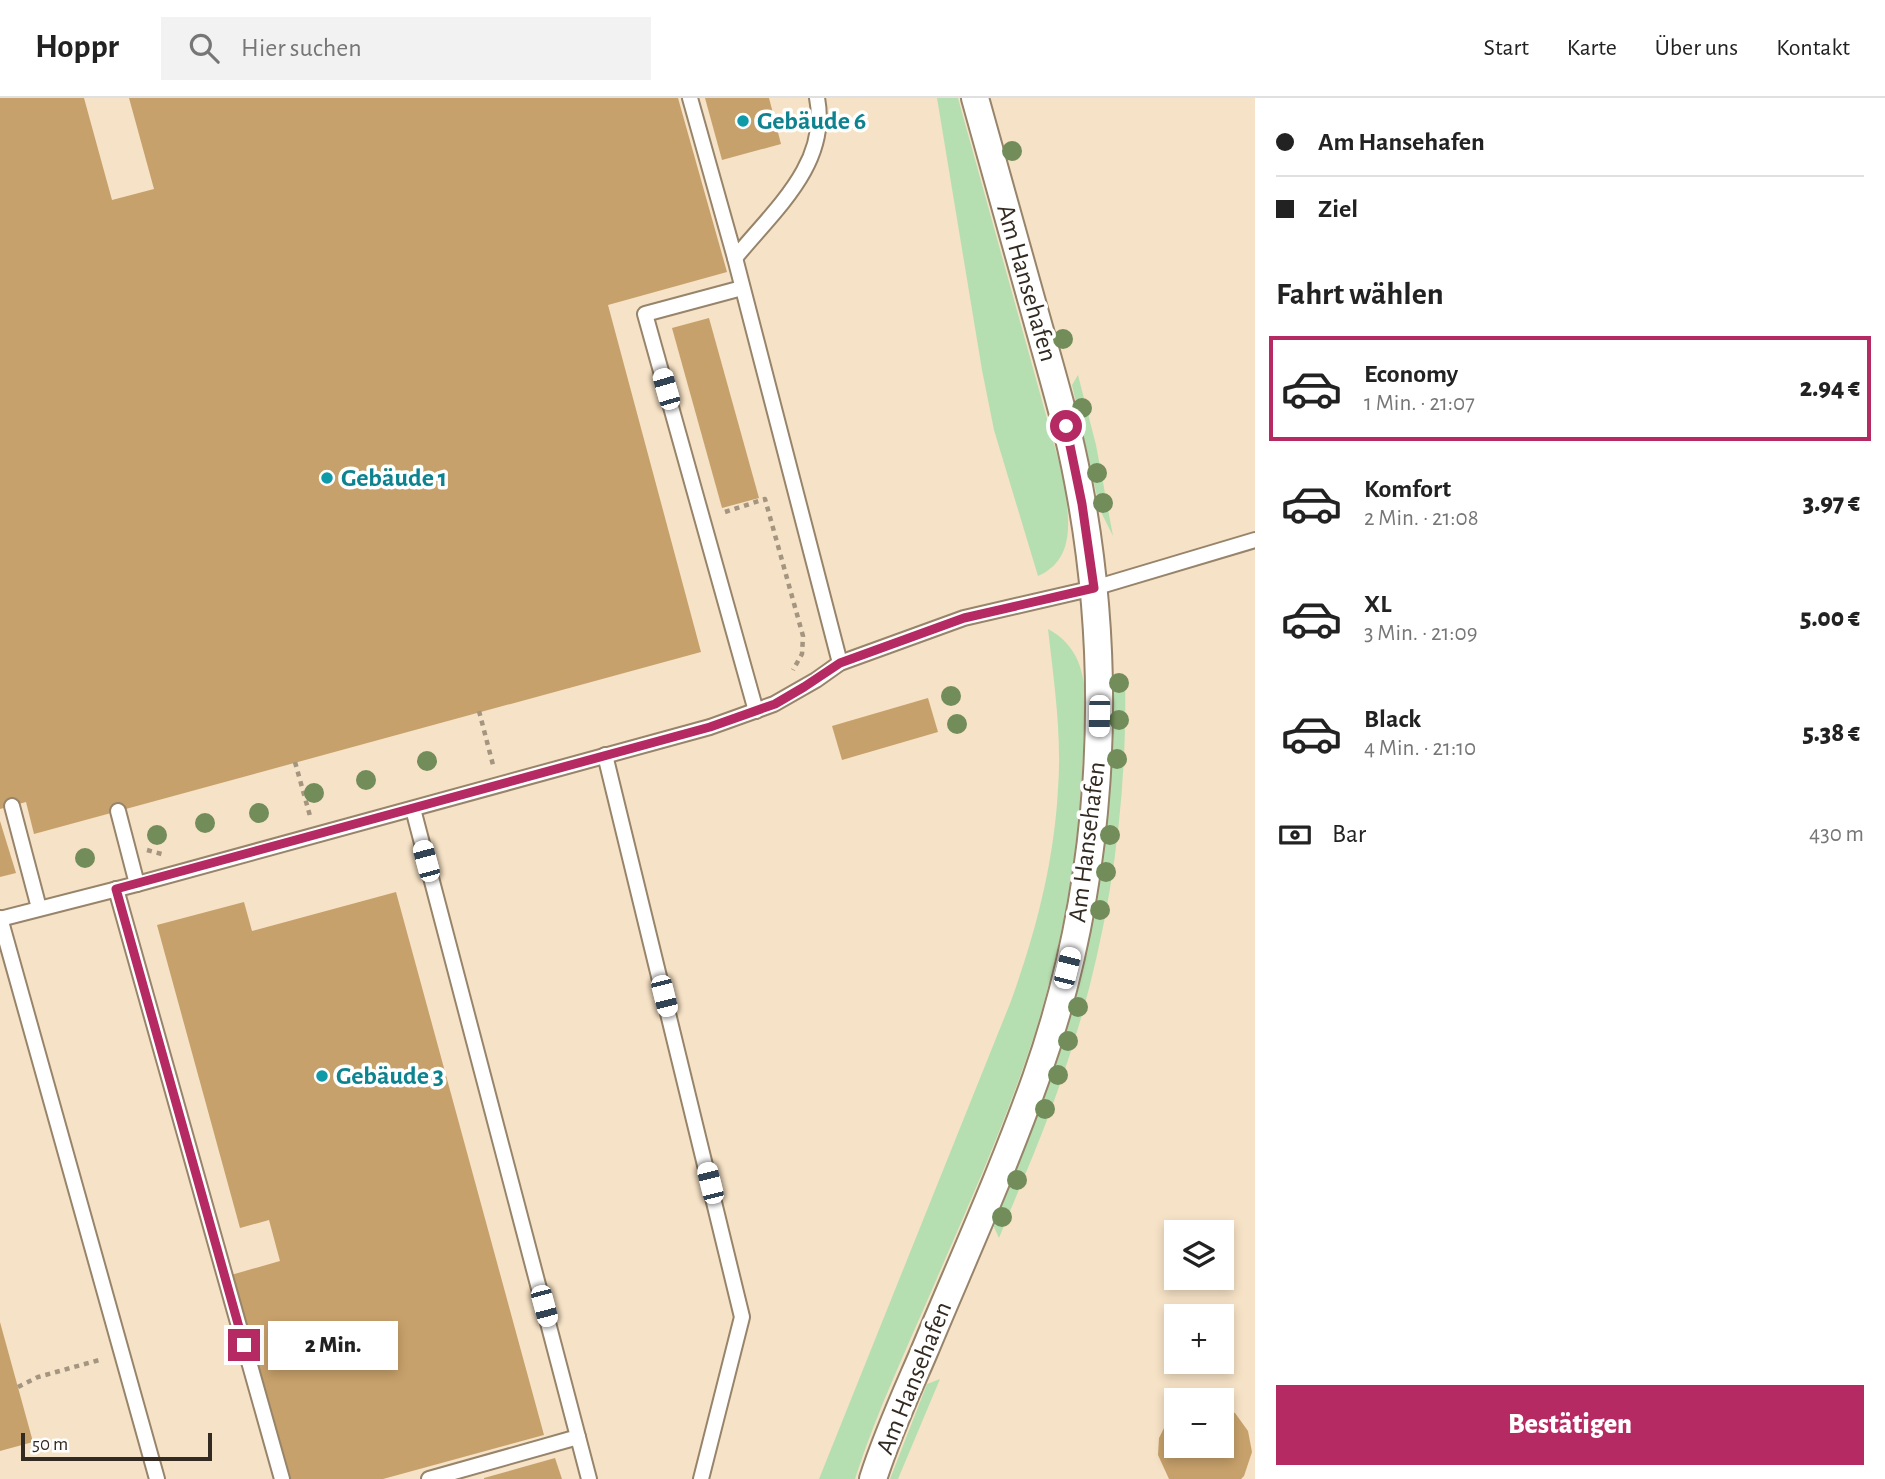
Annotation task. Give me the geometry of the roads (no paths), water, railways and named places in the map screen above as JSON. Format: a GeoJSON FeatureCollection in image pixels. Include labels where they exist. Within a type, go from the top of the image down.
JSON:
{"type":"FeatureCollection","features":[{"type":"Feature","properties":{"kind":"street","name":"Am Hansehafen"},"geometry":{"type":"LineString","coordinates":[[873,1479],[893,1424],[1012,1142],[1043,1056],[1070,957],[1086,880],[1097,776],[1099,683],[1094,588],[1082,504],[1070,440],[975,98]]}},
{"type":"Feature","properties":{"kind":"lane"},"geometry":{"type":"LineString","coordinates":[[690,98],[840,663]]}},
{"type":"Feature","properties":{"kind":"lane"},"geometry":{"type":"LineString","coordinates":[[734,258],[800,179],[810,162],[820,128],[817,98]]}},
{"type":"Feature","properties":{"kind":"lane"},"geometry":{"type":"LineString","coordinates":[[742,288],[645,314],[756,711]]}},
{"type":"Feature","properties":{"kind":"lane"},"geometry":{"type":"LineString","coordinates":[[157,1479],[0,918],[137,884],[710,727],[792,695],[840,663],[964,618],[1094,588],[1255,540]]}},
{"type":"Feature","properties":{"kind":"lane"},"geometry":{"type":"LineString","coordinates":[[605,755],[742,1317],[701,1479]]}},
{"type":"Feature","properties":{"kind":"lane"},"geometry":{"type":"LineString","coordinates":[[12,806],[39,908]]}},
{"type":"Feature","properties":{"kind":"lane"},"geometry":{"type":"LineString","coordinates":[[413,809],[589,1479]]}},
{"type":"Feature","properties":{"kind":"lane"},"geometry":{"type":"LineString","coordinates":[[118,811],[137,884]]}},
{"type":"Feature","properties":{"kind":"lane"},"geometry":{"type":"LineString","coordinates":[[116,889],[282,1479]]}},
{"type":"Feature","properties":{"kind":"lane"},"geometry":{"type":"LineString","coordinates":[[429,1479],[579,1437]]}},
{"type":"Feature","properties":{"kind":"place","name":"Gebäude 6"},"geometry":{"type":"Point","coordinates":[743,121]}},
{"type":"Feature","properties":{"kind":"place","name":"Gebäude 1"},"geometry":{"type":"Point","coordinates":[327,478]}},
{"type":"Feature","properties":{"kind":"place","name":"Gebäude 3"},"geometry":{"type":"Point","coordinates":[322,1076]}}]}
